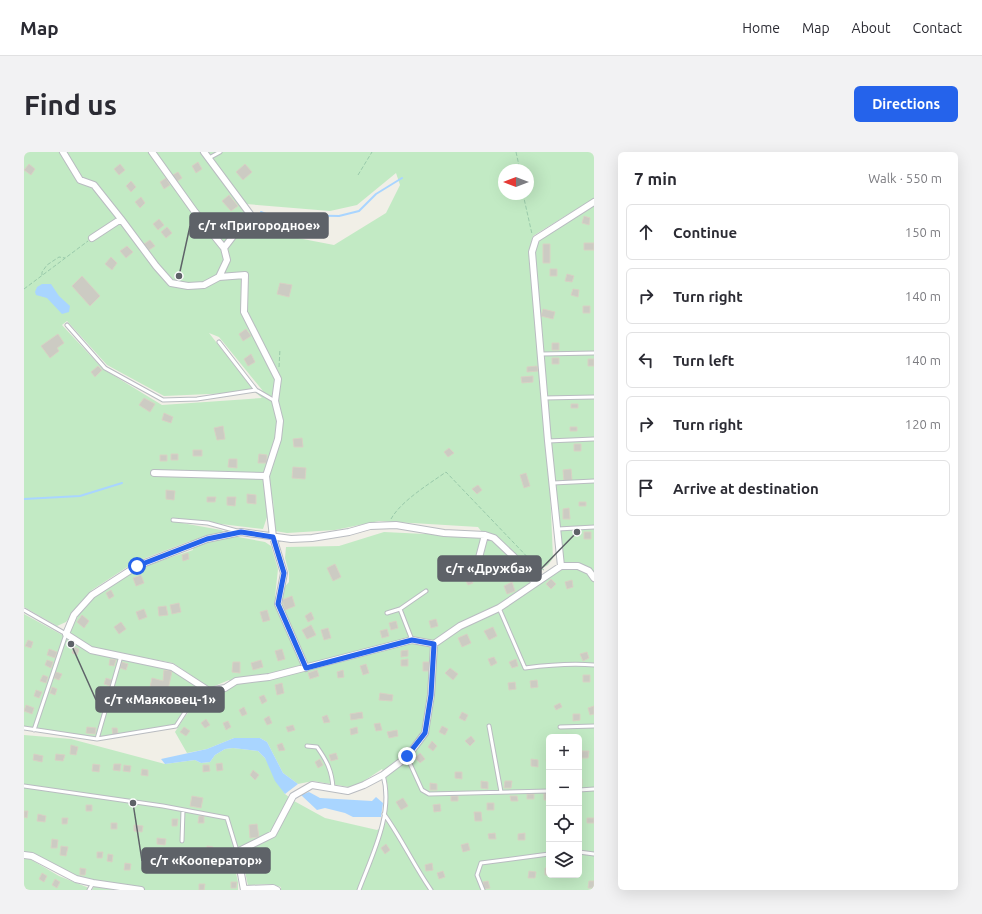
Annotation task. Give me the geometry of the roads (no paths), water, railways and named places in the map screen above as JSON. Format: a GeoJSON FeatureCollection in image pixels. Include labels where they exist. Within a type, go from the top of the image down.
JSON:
{"type":"FeatureCollection","features":[{"type":"Feature","properties":{"kind":"street"},"geometry":{"type":"LineString","coordinates":[[63,152],[80,180],[94,185],[156,266],[172,283],[188,286],[204,285],[219,277],[245,275],[244,312],[278,379],[275,401],[280,421],[278,439],[266,476],[273,537],[284,573],[278,604],[306,668]]}},
{"type":"Feature","properties":{"kind":"street"},"geometry":{"type":"LineString","coordinates":[[152,152],[195,212],[224,248],[227,260],[219,277]]}},
{"type":"Feature","properties":{"kind":"street"},"geometry":{"type":"LineString","coordinates":[[204,152],[250,214],[224,248]]}},
{"type":"Feature","properties":{"kind":"street"},"geometry":{"type":"LineString","coordinates":[[561,566],[544,398],[542,354],[532,252],[536,239],[594,202]]}},
{"type":"Feature","properties":{"kind":"street"},"geometry":{"type":"LineString","coordinates":[[92,238],[121,220]]}},
{"type":"Feature","properties":{"kind":"street"},"geometry":{"type":"LineString","coordinates":[[154,473],[266,476]]}},
{"type":"Feature","properties":{"kind":"street"},"geometry":{"type":"LineString","coordinates":[[535,583],[514,557],[494,538],[484,535],[444,532],[396,525],[370,526],[349,532],[312,538],[273,537],[241,532],[207,539],[137,566],[92,595],[74,615],[66,634],[91,650],[172,667],[209,691],[225,688],[236,681],[269,677],[412,640],[434,644],[460,626],[499,608],[561,566],[578,566],[589,572],[594,578]]}},
{"type":"Feature","properties":{"kind":"street"},"geometry":{"type":"LineString","coordinates":[[466,572],[476,569],[484,535]]}},
{"type":"Feature","properties":{"kind":"street"},"geometry":{"type":"LineString","coordinates":[[277,890],[273,888],[244,889],[237,852],[273,834],[293,796],[312,785],[348,791],[383,775],[407,756],[425,733],[431,695],[434,644]]}},
{"type":"Feature","properties":{"kind":"street"},"geometry":{"type":"LineString","coordinates":[[24,855],[32,856],[76,879],[141,890]]}},
{"type":"Feature","properties":{"kind":"lane"},"geometry":{"type":"LineString","coordinates":[[209,158],[220,152]]}},
{"type":"Feature","properties":{"kind":"lane"},"geometry":{"type":"LineString","coordinates":[[66,325],[105,368],[163,400],[197,399],[256,390]]}},
{"type":"Feature","properties":{"kind":"lane"},"geometry":{"type":"LineString","coordinates":[[219,342],[256,390],[275,401]]}},
{"type":"Feature","properties":{"kind":"lane"},"geometry":{"type":"LineString","coordinates":[[542,354],[594,353]]}},
{"type":"Feature","properties":{"kind":"lane"},"geometry":{"type":"LineString","coordinates":[[544,398],[594,396]]}},
{"type":"Feature","properties":{"kind":"lane"},"geometry":{"type":"LineString","coordinates":[[548,441],[594,439]]}},
{"type":"Feature","properties":{"kind":"lane"},"geometry":{"type":"LineString","coordinates":[[553,484],[594,481]]}},
{"type":"Feature","properties":{"kind":"lane"},"geometry":{"type":"LineString","coordinates":[[173,520],[208,523],[241,532]]}},
{"type":"Feature","properties":{"kind":"lane"},"geometry":{"type":"LineString","coordinates":[[558,529],[594,527]]}},
{"type":"Feature","properties":{"kind":"lane"},"geometry":{"type":"LineString","coordinates":[[387,613],[400,609],[426,591]]}},
{"type":"Feature","properties":{"kind":"lane"},"geometry":{"type":"LineString","coordinates":[[499,608],[525,668],[562,666],[574,663],[594,665]]}},
{"type":"Feature","properties":{"kind":"lane"},"geometry":{"type":"LineString","coordinates":[[400,609],[412,640]]}},
{"type":"Feature","properties":{"kind":"lane"},"geometry":{"type":"LineString","coordinates":[[24,610],[66,634],[34,730]]}},
{"type":"Feature","properties":{"kind":"lane"},"geometry":{"type":"LineString","coordinates":[[97,739],[121,656]]}},
{"type":"Feature","properties":{"kind":"lane"},"geometry":{"type":"LineString","coordinates":[[24,728],[97,739],[176,726],[189,706],[209,691]]}},
{"type":"Feature","properties":{"kind":"lane"},"geometry":{"type":"LineString","coordinates":[[488,726],[501,792]]}},
{"type":"Feature","properties":{"kind":"lane"},"geometry":{"type":"LineString","coordinates":[[560,727],[594,726]]}},
{"type":"Feature","properties":{"kind":"lane"},"geometry":{"type":"LineString","coordinates":[[306,746],[317,747],[326,759],[332,774],[333,788]]}},
{"type":"Feature","properties":{"kind":"lane"},"geometry":{"type":"LineString","coordinates":[[407,756],[422,790],[429,794],[546,791]]}},
{"type":"Feature","properties":{"kind":"lane"},"geometry":{"type":"LineString","coordinates":[[359,890],[376,846],[384,814],[385,783],[383,775]]}},
{"type":"Feature","properties":{"kind":"lane"},"geometry":{"type":"LineString","coordinates":[[24,786],[227,818],[237,852]]}},
{"type":"Feature","properties":{"kind":"lane"},"geometry":{"type":"LineString","coordinates":[[582,790],[594,789]]}},
{"type":"Feature","properties":{"kind":"lane"},"geometry":{"type":"LineString","coordinates":[[182,841],[183,810]]}},
{"type":"Feature","properties":{"kind":"lane"},"geometry":{"type":"LineString","coordinates":[[384,814],[397,832],[419,874],[431,890]]}},
{"type":"Feature","properties":{"kind":"lane"},"geometry":{"type":"LineString","coordinates":[[582,852],[594,854]]}},
{"type":"Feature","properties":{"kind":"lane"},"geometry":{"type":"LineString","coordinates":[[483,890],[477,875],[481,863],[546,854]]}},
{"type":"Feature","properties":{"kind":"lane"},"geometry":{"type":"LineString","coordinates":[[89,890],[93,883]]}},
{"type":"Feature","properties":{"kind":"water"},"geometry":{"type":"Polygon","coordinates":[[[42,284],[51,284],[59,296],[70,306],[69,312],[62,314],[47,298],[36,295],[35,292],[37,287],[42,284]]]}},
{"type":"Feature","properties":{"kind":"water"},"geometry":{"type":"Polygon","coordinates":[[[234,738],[260,738],[267,742],[283,773],[298,784],[285,794],[275,781],[265,758],[258,751],[233,748],[225,749],[215,755],[210,762],[201,763],[195,760],[165,764],[161,759],[207,749],[234,738]]]}},
{"type":"Feature","properties":{"kind":"water"},"geometry":{"type":"Polygon","coordinates":[[[309,792],[320,798],[372,801],[376,797],[383,803],[381,817],[353,817],[345,813],[325,808],[317,810],[301,795],[309,792]]]}},
{"type":"Feature","properties":{"kind":"waterway"},"geometry":{"type":"LineString","coordinates":[[261,212],[273,217],[287,215],[339,216],[359,211],[376,194],[402,178]]}},
{"type":"Feature","properties":{"kind":"waterway"},"geometry":{"type":"LineString","coordinates":[[24,499],[80,496],[122,483]]}},
{"type":"Feature","properties":{"kind":"place","name":"с/т «Пригородное»"},"geometry":{"type":"Point","coordinates":[179,276]}},
{"type":"Feature","properties":{"kind":"place","name":"с/т «Дружба»"},"geometry":{"type":"Point","coordinates":[577,532]}},
{"type":"Feature","properties":{"kind":"place","name":"с/т «Маяковец-1»"},"geometry":{"type":"Point","coordinates":[71,644]}},
{"type":"Feature","properties":{"kind":"place","name":"с/т «Кооператор»"},"geometry":{"type":"Point","coordinates":[133,803]}}]}
